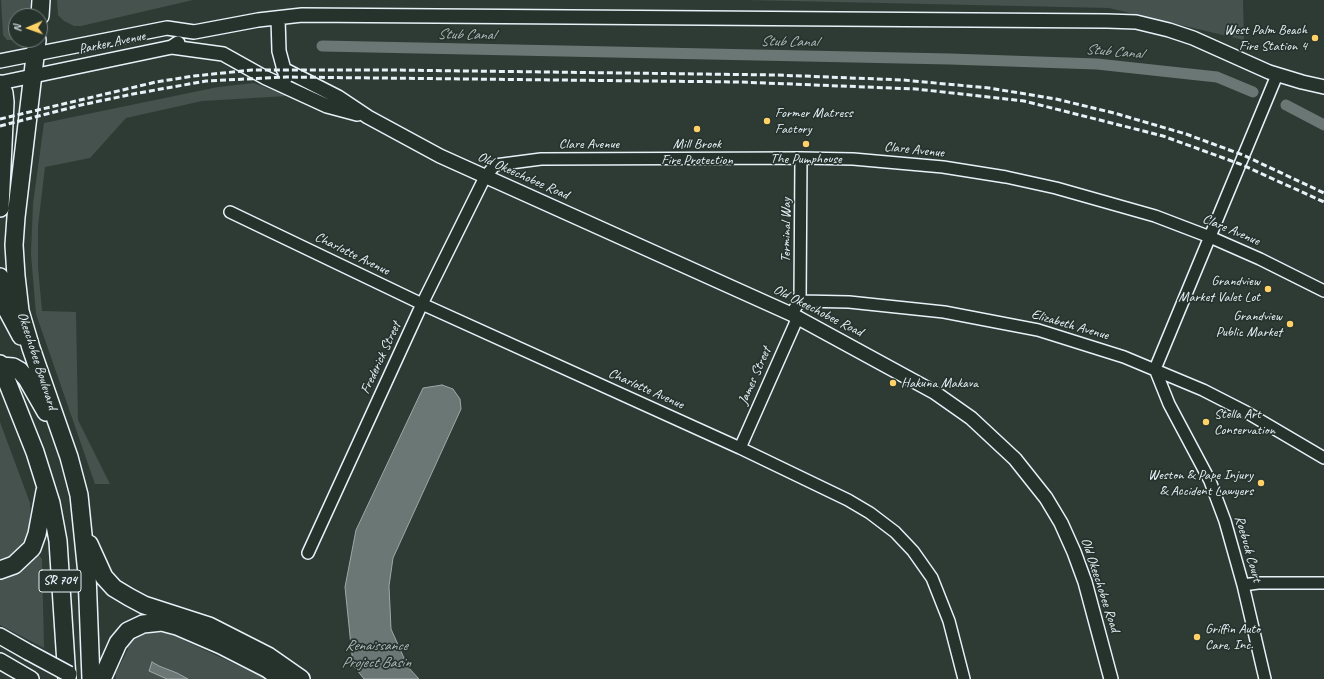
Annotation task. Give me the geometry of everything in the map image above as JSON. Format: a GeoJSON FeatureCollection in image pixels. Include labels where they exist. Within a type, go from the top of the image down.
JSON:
{"type":"FeatureCollection","features":[{"type":"Feature","properties":{"kind":"main road","name":"Okeechobee Boulevard"},"geometry":{"type":"LineString","coordinates":[[37,48],[16,217],[14,245],[20,311],[34,358],[76,480],[84,533],[88,574],[91,679]]}},
{"type":"Feature","properties":{"kind":"main road"},"geometry":{"type":"LineString","coordinates":[[0,83],[4,93],[5,102],[0,208]]}},
{"type":"Feature","properties":{"kind":"main road"},"geometry":{"type":"LineString","coordinates":[[0,277],[4,301],[9,314],[34,358]]}},
{"type":"Feature","properties":{"kind":"main road"},"geometry":{"type":"LineString","coordinates":[[0,365],[13,367],[24,375],[40,405],[59,428]]}},
{"type":"Feature","properties":{"kind":"main road","name":"SR 704"},"geometry":{"type":"LineString","coordinates":[[0,365],[46,485],[58,541],[69,679]]}},
{"type":"Feature","properties":{"kind":"main road"},"geometry":{"type":"LineString","coordinates":[[0,570],[14,565],[32,548],[37,534],[46,485]]}},
{"type":"Feature","properties":{"kind":"main road"},"geometry":{"type":"LineString","coordinates":[[84,533],[104,577],[114,588],[144,605],[209,626],[240,640],[268,656],[301,679]]}},
{"type":"Feature","properties":{"kind":"main road"},"geometry":{"type":"LineString","coordinates":[[102,679],[118,644],[128,631],[143,624],[162,622],[177,626],[221,644],[268,669],[281,679]]}},
{"type":"Feature","properties":{"kind":"main road"},"geometry":{"type":"LineString","coordinates":[[0,636],[28,652],[69,679]]}},
{"type":"Feature","properties":{"kind":"main road"},"geometry":{"type":"LineString","coordinates":[[0,662],[25,675]]}},
{"type":"Feature","properties":{"kind":"street","name":"Parker Avenue"},"geometry":{"type":"LineString","coordinates":[[48,45],[167,28],[194,32],[302,15],[1024,19],[1136,22],[1169,30],[1193,38],[1277,75],[1324,87]]}},
{"type":"Feature","properties":{"kind":"street"},"geometry":{"type":"LineString","coordinates":[[278,18],[279,51],[283,69],[293,90]]}},
{"type":"Feature","properties":{"kind":"street","name":"Parker Avenue"},"geometry":{"type":"LineString","coordinates":[[0,83],[172,47],[194,32]]}},
{"type":"Feature","properties":{"kind":"street","name":"Old Okeechobee Road"},"geometry":{"type":"LineString","coordinates":[[172,47],[223,54],[327,106],[368,117]]}},
{"type":"Feature","properties":{"kind":"street","name":"Parker Avenue"},"geometry":{"type":"LineString","coordinates":[[0,61],[34,48]]}},
{"type":"Feature","properties":{"kind":"street","name":"Old Okeechobee Road"},"geometry":{"type":"LineString","coordinates":[[283,69],[338,97],[368,117],[440,156],[794,315],[934,392],[971,418],[994,438],[1019,464],[1046,498],[1061,523],[1085,582],[1111,679]]}},
{"type":"Feature","properties":{"kind":"street"},"geometry":{"type":"LineString","coordinates":[[1155,369],[1277,75]]}},
{"type":"Feature","properties":{"kind":"street","name":"Clare Avenue"},"geometry":{"type":"LineString","coordinates":[[485,177],[496,165],[541,159],[801,158],[905,163],[1006,177],[1106,201],[1155,216],[1210,237],[1260,259],[1324,291]]}},
{"type":"Feature","properties":{"kind":"street","name":"Terminal Way"},"geometry":{"type":"LineString","coordinates":[[800,301],[801,158]]}},
{"type":"Feature","properties":{"kind":"street","name":"Frederick Street"},"geometry":{"type":"LineString","coordinates":[[308,553],[422,304],[485,177]]}},
{"type":"Feature","properties":{"kind":"street","name":"Charlotte Avenue"},"geometry":{"type":"LineString","coordinates":[[230,212],[422,304],[740,448],[848,500],[870,513],[895,532],[913,551],[932,578],[949,620],[964,679]]}},
{"type":"Feature","properties":{"kind":"street"},"geometry":{"type":"LineString","coordinates":[[794,315],[800,301]]}},
{"type":"Feature","properties":{"kind":"street","name":"Elizabeth Avenue"},"geometry":{"type":"LineString","coordinates":[[800,301],[897,306],[991,320],[1038,330],[1095,347],[1155,369],[1246,412],[1324,458]]}},
{"type":"Feature","properties":{"kind":"street","name":"James Street"},"geometry":{"type":"LineString","coordinates":[[740,448],[794,315]]}},
{"type":"Feature","properties":{"kind":"street","name":"Roebuck Court"},"geometry":{"type":"LineString","coordinates":[[1155,369],[1169,404],[1210,481],[1225,520],[1243,585],[1265,679]]}},
{"type":"Feature","properties":{"kind":"street"},"geometry":{"type":"LineString","coordinates":[[1243,585],[1258,583],[1324,583]]}},
{"type":"Feature","properties":{"kind":"shaded area"},"geometry":{"type":"Polygon","coordinates":[[[1,0],[30,0],[30,8],[8,8],[8,40],[3,35],[1,0]]]}},
{"type":"Feature","properties":{"kind":"shaded area"},"geometry":{"type":"Polygon","coordinates":[[[57,0],[193,0],[81,26],[74,26],[64,21],[58,15],[57,0]]]}},
{"type":"Feature","properties":{"kind":"shaded area"},"geometry":{"type":"Polygon","coordinates":[[[746,0],[1243,0],[1244,40],[1109,8],[746,0]]]}},
{"type":"Feature","properties":{"kind":"shaded area"},"geometry":{"type":"Polygon","coordinates":[[[254,83],[287,96],[202,101],[126,118],[90,158],[45,167],[38,226],[38,267],[42,311],[76,312],[78,420],[110,484],[95,484],[36,314],[31,254],[33,204],[44,123],[218,87],[254,83]]]}},
{"type":"Feature","properties":{"kind":"shaded area"},"geometry":{"type":"Polygon","coordinates":[[[0,422],[30,503],[31,523],[26,544],[15,558],[0,564],[0,422]]]}},
{"type":"Feature","properties":{"kind":"shaded area"},"geometry":{"type":"Polygon","coordinates":[[[36,552],[42,559],[44,648],[0,625],[0,576],[36,552]]]}},
{"type":"Feature","properties":{"kind":"shaded area"},"geometry":{"type":"Polygon","coordinates":[[[166,632],[267,679],[116,679],[116,673],[128,649],[126,643],[142,634],[166,632]]]}},
{"type":"Feature","properties":{"kind":"water","name":"Renaissance Project Basin"},"geometry":{"type":"Polygon","coordinates":[[[442,385],[453,389],[460,399],[461,409],[393,558],[389,586],[391,629],[408,667],[419,679],[364,679],[353,665],[345,587],[356,530],[423,388],[442,385]]]}},
{"type":"Feature","properties":{"kind":"water"},"geometry":{"type":"Polygon","coordinates":[[[152,662],[188,679],[167,679],[149,671],[152,662]]]}},
{"type":"Feature","properties":{"kind":"waterway","name":"Stub Canal"},"geometry":{"type":"LineString","coordinates":[[322,46],[950,59],[1097,64],[1217,77],[1253,92]]}},
{"type":"Feature","properties":{"kind":"waterway","name":"Stub Canal"},"geometry":{"type":"LineString","coordinates":[[1286,105],[1324,125]]}},
{"type":"Feature","properties":{"kind":"railway"},"geometry":{"type":"LineString","coordinates":[[0,119],[156,82],[194,76],[252,70],[392,70],[777,75],[903,80],[989,88],[1056,99],[1114,113],[1186,134],[1243,155],[1324,193]]}},
{"type":"Feature","properties":{"kind":"railway"},"geometry":{"type":"LineString","coordinates":[[0,126],[81,105],[206,81],[286,77],[740,82],[916,89],[1024,101],[1163,136],[1240,164],[1324,202]]}},
{"type":"Feature","properties":{"kind":"place","name":"West Palm Beach Fire Station 4"},"geometry":{"type":"Point","coordinates":[1315,38]}},
{"type":"Feature","properties":{"kind":"place","name":"Former Matress Factory"},"geometry":{"type":"Point","coordinates":[767,121]}},
{"type":"Feature","properties":{"kind":"place","name":"Mill Brook Fire Protection"},"geometry":{"type":"Point","coordinates":[697,129]}},
{"type":"Feature","properties":{"kind":"place","name":"The Pumphouse"},"geometry":{"type":"Point","coordinates":[806,144]}},
{"type":"Feature","properties":{"kind":"place","name":"Grandview Market Valet Lot"},"geometry":{"type":"Point","coordinates":[1268,289]}},
{"type":"Feature","properties":{"kind":"place","name":"Grandview Public Market"},"geometry":{"type":"Point","coordinates":[1290,324]}},
{"type":"Feature","properties":{"kind":"place","name":"Hakuna Makava"},"geometry":{"type":"Point","coordinates":[893,383]}},
{"type":"Feature","properties":{"kind":"place","name":"Stella Art Conservation"},"geometry":{"type":"Point","coordinates":[1206,422]}},
{"type":"Feature","properties":{"kind":"place","name":"Weston & Pape Injury & Accident Lawyers"},"geometry":{"type":"Point","coordinates":[1261,483]}},
{"type":"Feature","properties":{"kind":"place","name":"Griffin Auto Care, Inc."},"geometry":{"type":"Point","coordinates":[1197,637]}}]}
